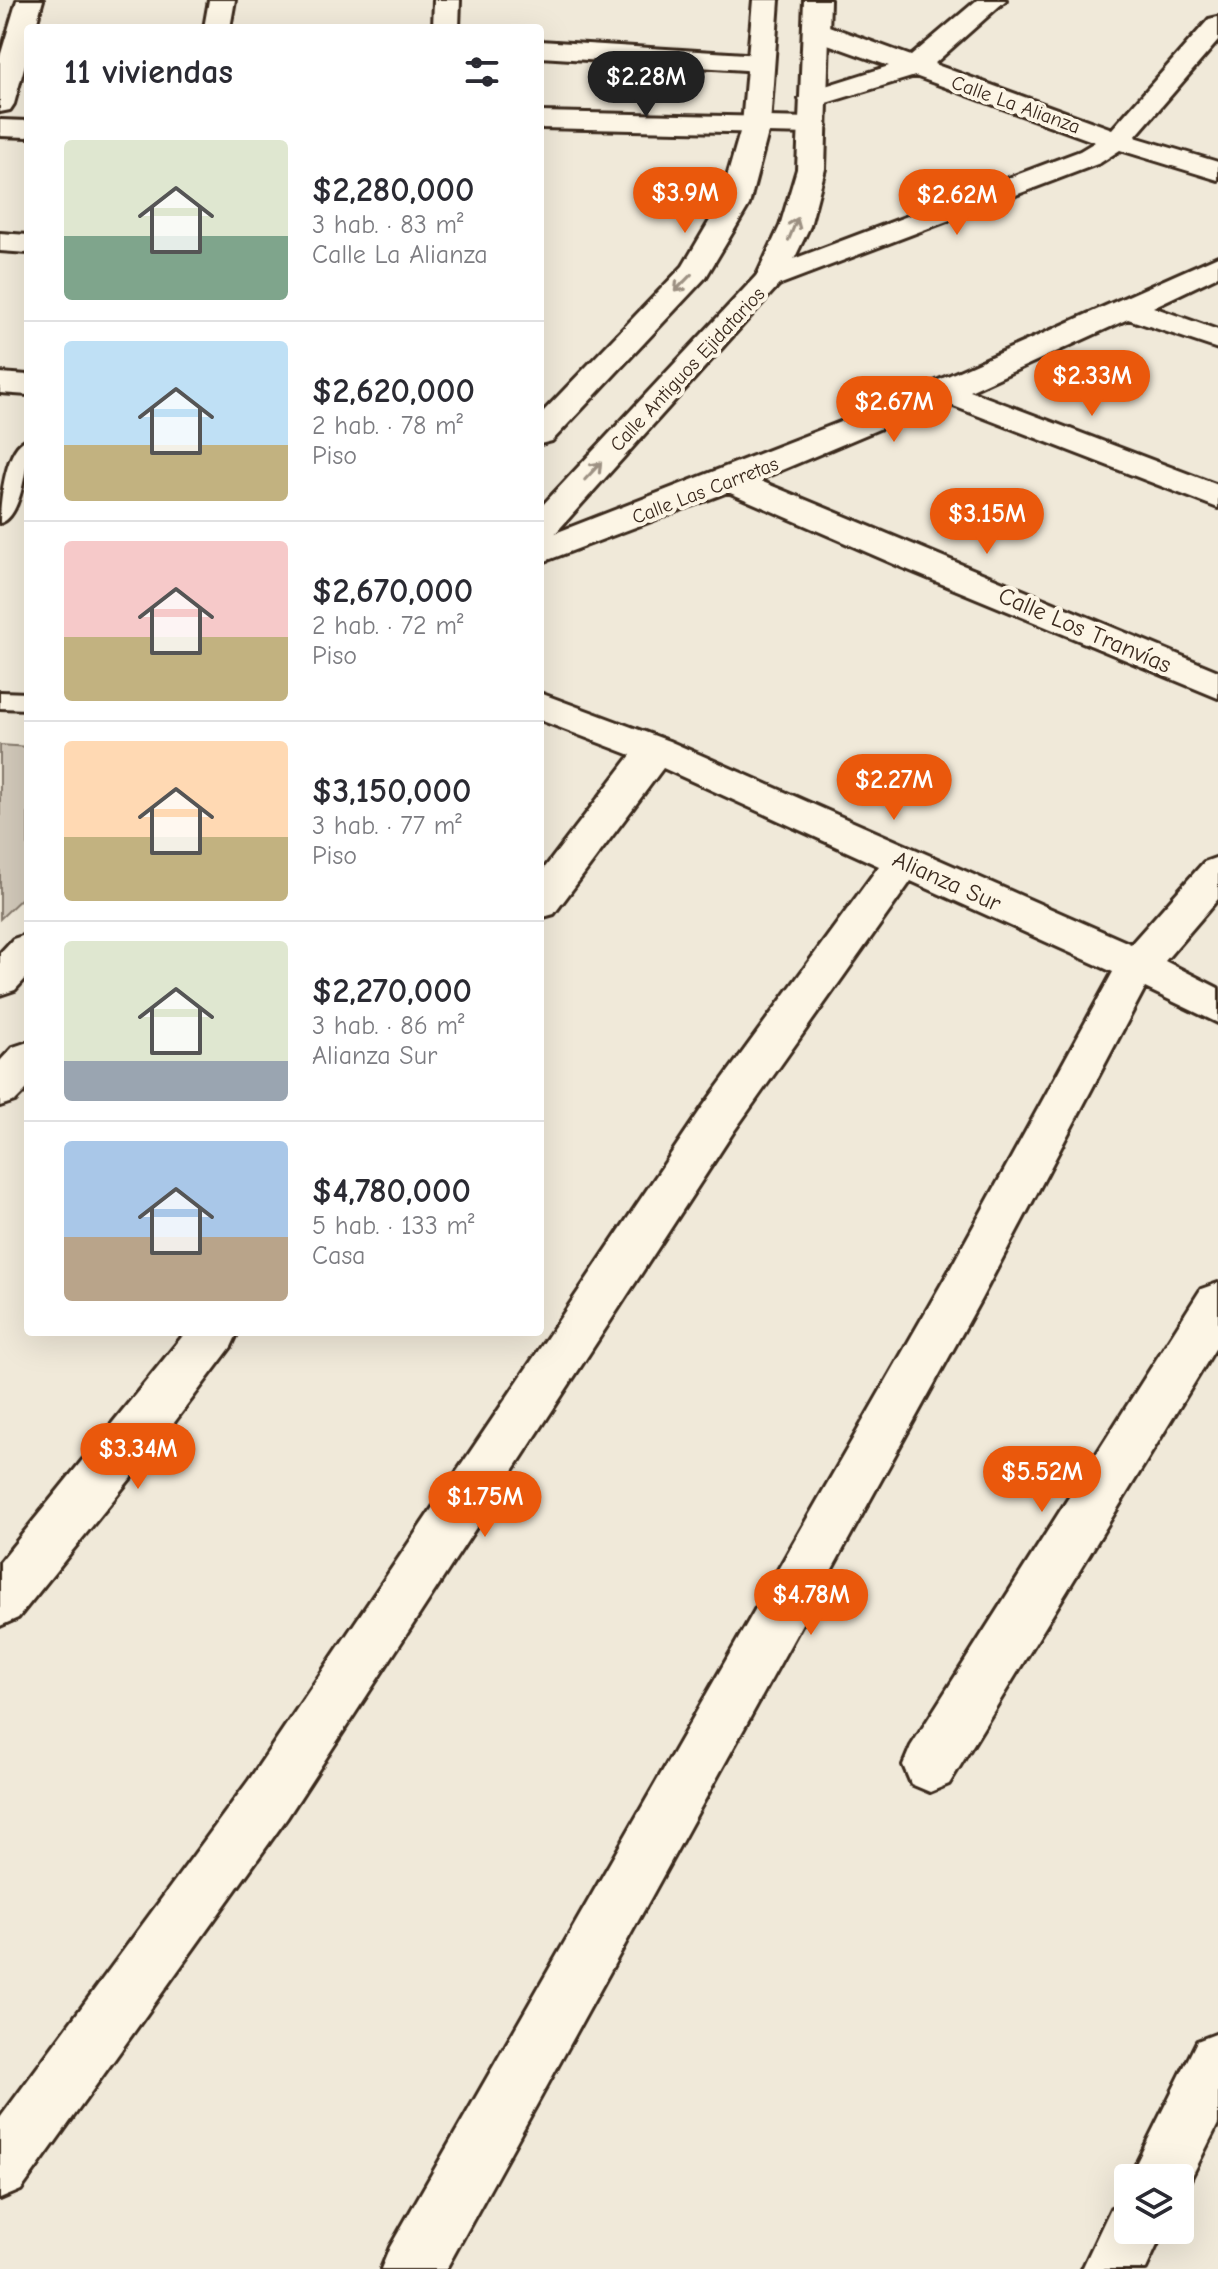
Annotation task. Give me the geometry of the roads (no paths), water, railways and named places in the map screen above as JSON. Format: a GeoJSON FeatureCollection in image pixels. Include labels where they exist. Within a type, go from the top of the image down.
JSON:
{"type":"FeatureCollection","features":[{"type":"Feature","properties":{"kind":"street"},"geometry":{"type":"LineString","coordinates":[[24,105],[0,104],[30,0]]}},
{"type":"Feature","properties":{"kind":"street"},"geometry":{"type":"LineString","coordinates":[[218,24],[222,0]]}},
{"type":"Feature","properties":{"kind":"street"},"geometry":{"type":"LineString","coordinates":[[446,24],[447,0]]}},
{"type":"Feature","properties":{"kind":"street"},"geometry":{"type":"LineString","coordinates":[[544,425],[695,271],[734,205],[754,136],[766,0]]}},
{"type":"Feature","properties":{"kind":"street","name":"Calle Antiguos Ejidatarios"},"geometry":{"type":"LineString","coordinates":[[544,525],[770,278],[795,226],[811,169],[817,0]]}},
{"type":"Feature","properties":{"kind":"street"},"geometry":{"type":"LineString","coordinates":[[544,144],[754,136],[915,67],[993,0]]}},
{"type":"Feature","properties":{"kind":"street"},"geometry":{"type":"LineString","coordinates":[[770,278],[1090,157],[1117,140],[1218,25]]}},
{"type":"Feature","properties":{"kind":"street","name":"Calle La Alianza"},"geometry":{"type":"LineString","coordinates":[[817,31],[1117,140],[1218,171]]}},
{"type":"Feature","properties":{"kind":"street"},"geometry":{"type":"LineString","coordinates":[[544,49],[761,63]]}},
{"type":"Feature","properties":{"kind":"street"},"geometry":{"type":"LineString","coordinates":[[544,120],[754,136]]}},
{"type":"Feature","properties":{"kind":"street"},"geometry":{"type":"LineString","coordinates":[[0,128],[24,129]]}},
{"type":"Feature","properties":{"kind":"street"},"geometry":{"type":"LineString","coordinates":[[0,242],[24,244]]}},
{"type":"Feature","properties":{"kind":"street","name":"Calle Las Carretas"},"geometry":{"type":"LineString","coordinates":[[544,551],[732,481],[945,392],[1218,265]]}},
{"type":"Feature","properties":{"kind":"street"},"geometry":{"type":"LineString","coordinates":[[1128,309],[1218,340]]}},
{"type":"Feature","properties":{"kind":"street"},"geometry":{"type":"LineString","coordinates":[[0,383],[24,385]]}},
{"type":"Feature","properties":{"kind":"street"},"geometry":{"type":"LineString","coordinates":[[945,392],[1218,497]]}},
{"type":"Feature","properties":{"kind":"street","name":"Calle Los Tranvías"},"geometry":{"type":"LineString","coordinates":[[732,481],[822,522],[1218,685]]}},
{"type":"Feature","properties":{"kind":"street","name":"Alianza Sur"},"geometry":{"type":"LineString","coordinates":[[544,708],[656,750],[1137,965],[1218,1007]]}},
{"type":"Feature","properties":{"kind":"street"},"geometry":{"type":"LineString","coordinates":[[544,898],[656,750]]}},
{"type":"Feature","properties":{"kind":"street"},"geometry":{"type":"LineString","coordinates":[[0,2169],[268,1799],[719,1118],[904,861]]}},
{"type":"Feature","properties":{"kind":"street"},"geometry":{"type":"LineString","coordinates":[[412,2269],[965,1285],[1137,965],[1218,872]]}},
{"type":"Feature","properties":{"kind":"street"},"geometry":{"type":"LineString","coordinates":[[0,979],[24,954]]}},
{"type":"Feature","properties":{"kind":"street"},"geometry":{"type":"LineString","coordinates":[[0,1089],[24,1063]]}},
{"type":"Feature","properties":{"kind":"street"},"geometry":{"type":"LineString","coordinates":[[930,1765],[1218,1303]]}},
{"type":"Feature","properties":{"kind":"street"},"geometry":{"type":"LineString","coordinates":[[0,1601],[138,1432],[211,1336]]}},
{"type":"Feature","properties":{"kind":"street"},"geometry":{"type":"LineString","coordinates":[[1166,2164],[1218,2062]]}},
{"type":"Feature","properties":{"kind":"street"},"geometry":{"type":"LineString","coordinates":[[1113,2269],[1126,2244]]}},
{"type":"Feature","properties":{"kind":"lane"},"geometry":{"type":"LineString","coordinates":[[0,517],[24,455]]}},
{"type":"Feature","properties":{"kind":"lane"},"geometry":{"type":"LineString","coordinates":[[0,700],[24,701]]}}]}
